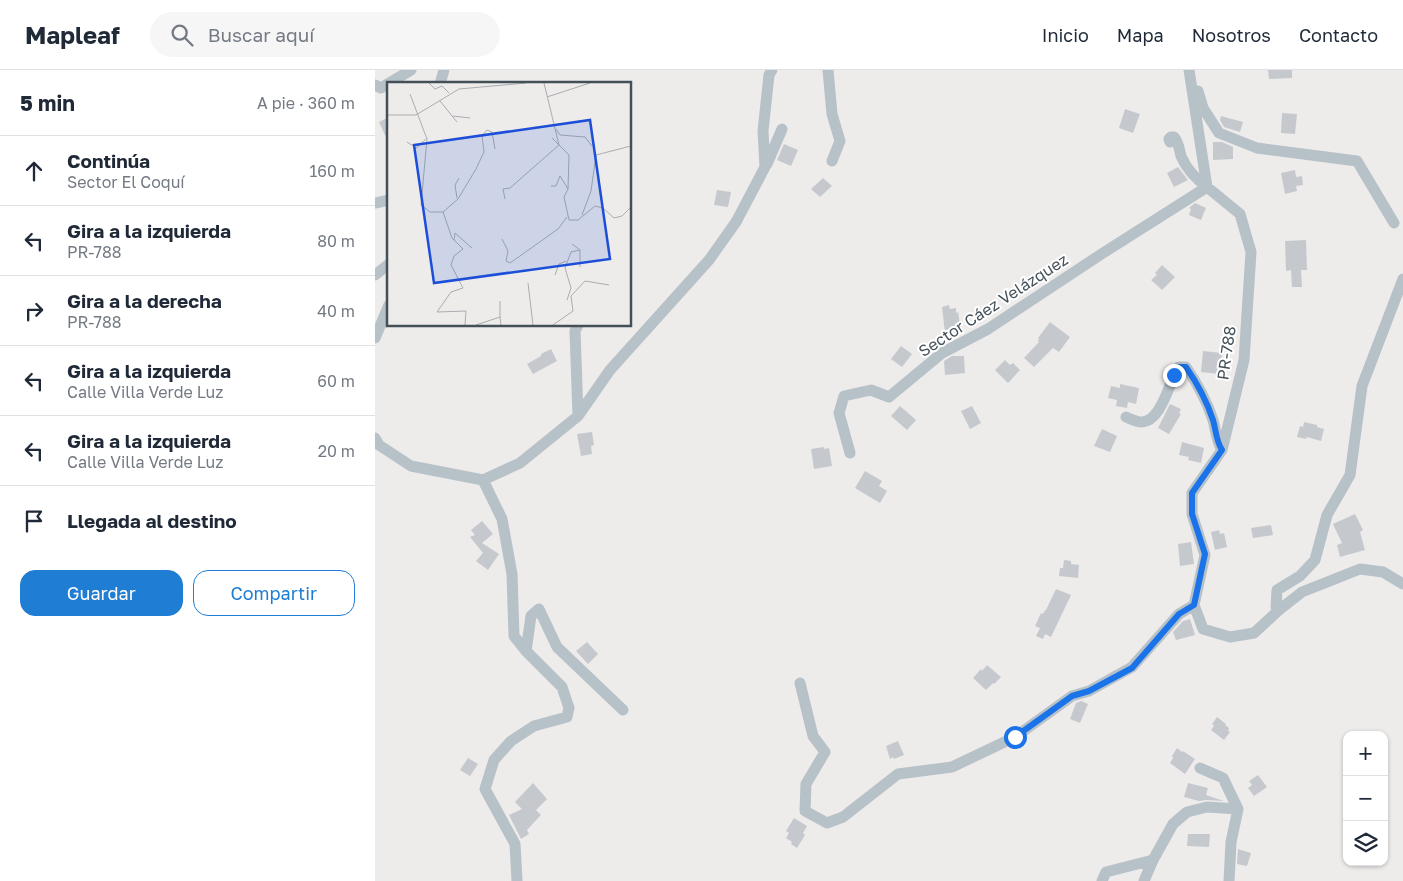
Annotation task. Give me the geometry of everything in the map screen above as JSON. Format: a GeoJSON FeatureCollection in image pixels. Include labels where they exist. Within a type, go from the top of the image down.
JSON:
{"type":"FeatureCollection","features":[{"type":"Feature","properties":{"kind":"street"},"geometry":{"type":"LineString","coordinates":[[391,82],[411,70]]}},
{"type":"Feature","properties":{"kind":"street"},"geometry":{"type":"LineString","coordinates":[[765,167],[763,131],[769,74],[772,70]]}},
{"type":"Feature","properties":{"kind":"street"},"geometry":{"type":"LineString","coordinates":[[828,70],[832,114],[841,141],[832,161]]}},
{"type":"Feature","properties":{"kind":"street"},"geometry":{"type":"LineString","coordinates":[[1191,70],[1207,187]]}},
{"type":"Feature","properties":{"kind":"street"},"geometry":{"type":"LineString","coordinates":[[1191,70],[1203,108],[1219,133],[1257,148],[1357,161],[1394,223]]}},
{"type":"Feature","properties":{"kind":"street"},"geometry":{"type":"LineString","coordinates":[[375,85],[381,88],[387,84]]}},
{"type":"Feature","properties":{"kind":"street"},"geometry":{"type":"LineString","coordinates":[[375,438],[379,445],[411,466],[483,480],[520,463],[578,416],[610,370],[709,260],[737,222],[782,129]]}},
{"type":"Feature","properties":{"kind":"street","name":"PR-788"},"geometry":{"type":"LineString","coordinates":[[1169,142],[1171,137],[1175,137],[1181,157],[1195,179],[1240,214],[1251,252],[1244,360],[1222,450],[1192,493],[1192,514],[1205,554],[1194,605]]}},
{"type":"Feature","properties":{"kind":"street","name":"Sector Cáez Velázquez"},"geometry":{"type":"LineString","coordinates":[[850,453],[839,413],[844,396],[871,390],[889,397],[942,353],[988,328],[1207,187]]}},
{"type":"Feature","properties":{"kind":"street"},"geometry":{"type":"LineString","coordinates":[[375,275],[387,266]]}},
{"type":"Feature","properties":{"kind":"street"},"geometry":{"type":"LineString","coordinates":[[1279,610],[1276,607],[1277,590],[1300,576],[1315,560],[1327,515],[1349,475],[1362,386],[1403,280]]}},
{"type":"Feature","properties":{"kind":"street"},"geometry":{"type":"LineString","coordinates":[[375,338],[387,310]]}},
{"type":"Feature","properties":{"kind":"street"},"geometry":{"type":"LineString","coordinates":[[578,326],[575,331],[578,416]]}},
{"type":"Feature","properties":{"kind":"street"},"geometry":{"type":"LineString","coordinates":[[1126,417],[1143,422],[1151,419],[1163,402],[1179,367],[1186,367],[1213,419],[1222,450]]}},
{"type":"Feature","properties":{"kind":"street"},"geometry":{"type":"LineString","coordinates":[[483,480],[502,519],[512,574],[514,636],[526,651],[562,687],[569,708],[567,717],[534,726],[511,741],[494,760],[485,789],[515,844],[517,881]]}},
{"type":"Feature","properties":{"kind":"street"},"geometry":{"type":"LineString","coordinates":[[800,683],[813,736],[825,752],[806,784],[805,811],[827,823],[843,816],[898,774],[952,767],[1015,737],[1072,696],[1089,691],[1132,668],[1179,614],[1194,605],[1203,629],[1230,638],[1254,633],[1302,592],[1360,568],[1383,572],[1403,584]]}},
{"type":"Feature","properties":{"kind":"street"},"geometry":{"type":"LineString","coordinates":[[526,651],[531,616],[539,609],[557,647],[623,710]]}},
{"type":"Feature","properties":{"kind":"street"},"geometry":{"type":"LineString","coordinates":[[1200,768],[1223,778],[1238,809],[1231,842],[1229,881]]}},
{"type":"Feature","properties":{"kind":"street"},"geometry":{"type":"LineString","coordinates":[[1144,881],[1153,860],[1173,824],[1187,812],[1207,807],[1238,809]]}},
{"type":"Feature","properties":{"kind":"street"},"geometry":{"type":"LineString","coordinates":[[1102,881],[1106,872],[1153,860]]}},
{"type":"Feature","properties":{"kind":"building"},"geometry":{"type":"Polygon","coordinates":[[[1268,70],[1292,70],[1292,78],[1269,79],[1268,70]]]}},
{"type":"Feature","properties":{"kind":"building"},"geometry":{"type":"Polygon","coordinates":[[[1125,109],[1140,114],[1133,133],[1119,128],[1125,109]]]}},
{"type":"Feature","properties":{"kind":"building"},"geometry":{"type":"Polygon","coordinates":[[[1282,113],[1297,114],[1295,134],[1281,133],[1282,113]]]}},
{"type":"Feature","properties":{"kind":"building"},"geometry":{"type":"Polygon","coordinates":[[[1221,116],[1243,122],[1240,132],[1224,127],[1220,120],[1221,116]]]}},
{"type":"Feature","properties":{"kind":"building"},"geometry":{"type":"Polygon","coordinates":[[[387,118],[387,140],[379,122],[387,118]]]}},
{"type":"Feature","properties":{"kind":"building"},"geometry":{"type":"Polygon","coordinates":[[[1213,142],[1222,142],[1233,147],[1233,159],[1213,160],[1213,142]]]}},
{"type":"Feature","properties":{"kind":"building"},"geometry":{"type":"Polygon","coordinates":[[[784,144],[798,150],[791,166],[777,160],[784,144]]]}},
{"type":"Feature","properties":{"kind":"building"},"geometry":{"type":"Polygon","coordinates":[[[1178,167],[1188,180],[1174,187],[1167,173],[1178,167]]]}},
{"type":"Feature","properties":{"kind":"building"},"geometry":{"type":"Polygon","coordinates":[[[1295,170],[1296,177],[1302,176],[1303,185],[1296,186],[1297,191],[1285,194],[1281,173],[1295,170]]]}},
{"type":"Feature","properties":{"kind":"building"},"geometry":{"type":"Polygon","coordinates":[[[823,178],[832,186],[820,197],[811,189],[823,178]]]}},
{"type":"Feature","properties":{"kind":"building"},"geometry":{"type":"Polygon","coordinates":[[[717,190],[731,192],[728,207],[714,205],[717,190]]]}},
{"type":"Feature","properties":{"kind":"building"},"geometry":{"type":"Polygon","coordinates":[[[1195,203],[1206,208],[1201,220],[1189,215],[1191,209],[1189,208],[1195,203]]]}},
{"type":"Feature","properties":{"kind":"building"},"geometry":{"type":"Polygon","coordinates":[[[1306,240],[1307,270],[1301,270],[1302,287],[1292,287],[1291,270],[1286,271],[1285,241],[1306,240]]]}},
{"type":"Feature","properties":{"kind":"building"},"geometry":{"type":"Polygon","coordinates":[[[1162,265],[1175,277],[1162,290],[1151,280],[1157,275],[1155,273],[1162,265]]]}},
{"type":"Feature","properties":{"kind":"building"},"geometry":{"type":"Polygon","coordinates":[[[949,305],[950,309],[956,308],[956,313],[958,312],[961,330],[945,333],[942,307],[949,305]]]}},
{"type":"Feature","properties":{"kind":"building"},"geometry":{"type":"Polygon","coordinates":[[[1050,322],[1070,337],[1059,352],[1053,348],[1034,367],[1024,358],[1039,342],[1038,338],[1050,322]]]}},
{"type":"Feature","properties":{"kind":"building"},"geometry":{"type":"Polygon","coordinates":[[[901,346],[912,354],[902,367],[891,359],[901,346]]]}},
{"type":"Feature","properties":{"kind":"building"},"geometry":{"type":"Polygon","coordinates":[[[551,349],[557,361],[533,374],[527,364],[551,349]]]}},
{"type":"Feature","properties":{"kind":"building"},"geometry":{"type":"Polygon","coordinates":[[[1203,351],[1222,353],[1219,374],[1201,372],[1203,351]]]}},
{"type":"Feature","properties":{"kind":"building"},"geometry":{"type":"Polygon","coordinates":[[[952,356],[964,356],[965,373],[945,375],[944,361],[952,356]]]}},
{"type":"Feature","properties":{"kind":"building"},"geometry":{"type":"Polygon","coordinates":[[[1005,360],[1010,365],[1013,363],[1020,370],[1008,383],[995,370],[1005,360]]]}},
{"type":"Feature","properties":{"kind":"building"},"geometry":{"type":"Polygon","coordinates":[[[1120,384],[1139,388],[1136,404],[1128,402],[1127,408],[1116,406],[1117,400],[1108,398],[1111,386],[1120,388],[1120,384]]]}},
{"type":"Feature","properties":{"kind":"building"},"geometry":{"type":"Polygon","coordinates":[[[1170,404],[1181,409],[1179,413],[1181,414],[1169,434],[1158,428],[1170,404]]]}},
{"type":"Feature","properties":{"kind":"building"},"geometry":{"type":"Polygon","coordinates":[[[900,406],[916,420],[907,430],[891,416],[900,406]]]}},
{"type":"Feature","properties":{"kind":"building"},"geometry":{"type":"Polygon","coordinates":[[[972,406],[981,423],[970,429],[961,411],[972,406]]]}},
{"type":"Feature","properties":{"kind":"building"},"geometry":{"type":"Polygon","coordinates":[[[1304,422],[1324,429],[1321,441],[1307,437],[1306,439],[1297,437],[1300,426],[1303,427],[1304,422]]]}},
{"type":"Feature","properties":{"kind":"building"},"geometry":{"type":"Polygon","coordinates":[[[1102,429],[1117,436],[1110,452],[1094,446],[1102,429]]]}},
{"type":"Feature","properties":{"kind":"building"},"geometry":{"type":"Polygon","coordinates":[[[592,432],[594,445],[591,446],[592,454],[581,456],[577,434],[592,432]]]}},
{"type":"Feature","properties":{"kind":"building"},"geometry":{"type":"Polygon","coordinates":[[[1182,442],[1204,448],[1201,463],[1188,460],[1189,457],[1179,455],[1182,442]]]}},
{"type":"Feature","properties":{"kind":"building"},"geometry":{"type":"Polygon","coordinates":[[[824,447],[824,449],[829,448],[832,466],[814,469],[811,449],[824,447]]]}},
{"type":"Feature","properties":{"kind":"building"},"geometry":{"type":"Polygon","coordinates":[[[865,471],[882,481],[879,486],[887,491],[880,503],[855,488],[865,471]]]}},
{"type":"Feature","properties":{"kind":"building"},"geometry":{"type":"Polygon","coordinates":[[[1355,514],[1363,530],[1360,532],[1365,550],[1340,557],[1337,545],[1342,543],[1333,524],[1355,514]]]}},
{"type":"Feature","properties":{"kind":"building"},"geometry":{"type":"Polygon","coordinates":[[[482,521],[493,534],[482,543],[499,554],[488,570],[476,561],[483,553],[470,537],[475,535],[471,530],[482,521]]]}},
{"type":"Feature","properties":{"kind":"building"},"geometry":{"type":"Polygon","coordinates":[[[1271,525],[1273,535],[1253,538],[1251,528],[1271,525]]]}},
{"type":"Feature","properties":{"kind":"building"},"geometry":{"type":"Polygon","coordinates":[[[1219,530],[1220,534],[1224,533],[1227,547],[1215,550],[1211,532],[1219,530]]]}},
{"type":"Feature","properties":{"kind":"building"},"geometry":{"type":"Polygon","coordinates":[[[1191,542],[1194,564],[1180,566],[1178,544],[1191,542]]]}},
{"type":"Feature","properties":{"kind":"building"},"geometry":{"type":"Polygon","coordinates":[[[1064,560],[1071,561],[1071,564],[1079,565],[1078,578],[1059,576],[1064,560]]]}},
{"type":"Feature","properties":{"kind":"building"},"geometry":{"type":"Polygon","coordinates":[[[1056,589],[1071,595],[1051,637],[1045,634],[1043,639],[1036,636],[1040,628],[1035,626],[1041,613],[1043,614],[1046,610],[1056,589]]]}},
{"type":"Feature","properties":{"kind":"building"},"geometry":{"type":"Polygon","coordinates":[[[1190,619],[1195,635],[1176,640],[1173,632],[1183,621],[1190,619]]]}},
{"type":"Feature","properties":{"kind":"building"},"geometry":{"type":"Polygon","coordinates":[[[587,642],[598,654],[588,664],[576,651],[587,642]]]}},
{"type":"Feature","properties":{"kind":"building"},"geometry":{"type":"Polygon","coordinates":[[[987,665],[1001,677],[986,690],[973,678],[987,665]]]}},
{"type":"Feature","properties":{"kind":"building"},"geometry":{"type":"Polygon","coordinates":[[[1081,701],[1088,704],[1080,723],[1070,719],[1076,703],[1081,701]]]}},
{"type":"Feature","properties":{"kind":"building"},"geometry":{"type":"Polygon","coordinates":[[[1217,717],[1229,728],[1228,731],[1230,732],[1224,740],[1211,730],[1214,726],[1212,724],[1217,717]]]}},
{"type":"Feature","properties":{"kind":"building"},"geometry":{"type":"Polygon","coordinates":[[[898,741],[904,755],[890,759],[886,746],[898,741]]]}},
{"type":"Feature","properties":{"kind":"building"},"geometry":{"type":"Polygon","coordinates":[[[1177,748],[1195,759],[1185,774],[1170,763],[1177,748]]]}},
{"type":"Feature","properties":{"kind":"building"},"geometry":{"type":"Polygon","coordinates":[[[468,758],[478,764],[470,776],[460,770],[468,758]]]}},
{"type":"Feature","properties":{"kind":"building"},"geometry":{"type":"Polygon","coordinates":[[[1258,775],[1267,787],[1254,796],[1248,788],[1252,785],[1249,781],[1258,775]]]}},
{"type":"Feature","properties":{"kind":"building"},"geometry":{"type":"Polygon","coordinates":[[[533,783],[547,799],[536,810],[541,815],[527,830],[529,834],[521,839],[509,815],[522,809],[515,802],[533,783]]]}},
{"type":"Feature","properties":{"kind":"building"},"geometry":{"type":"Polygon","coordinates":[[[1188,783],[1208,788],[1206,795],[1224,801],[1199,801],[1184,797],[1188,783]]]}},
{"type":"Feature","properties":{"kind":"building"},"geometry":{"type":"Polygon","coordinates":[[[794,818],[807,826],[803,833],[805,835],[797,848],[786,838],[789,833],[786,831],[794,818]]]}},
{"type":"Feature","properties":{"kind":"building"},"geometry":{"type":"Polygon","coordinates":[[[1188,834],[1210,834],[1209,847],[1187,846],[1188,834]]]}},
{"type":"Feature","properties":{"kind":"building"},"geometry":{"type":"Polygon","coordinates":[[[1238,849],[1251,853],[1247,866],[1237,864],[1238,849]]]}},
{"type":"Feature","properties":{"kind":"route"},"geometry":{"type":"LineString","coordinates":[[1015,737],[1072,696],[1089,691],[1132,668],[1179,614],[1194,605],[1205,554],[1192,514],[1192,493],[1222,450],[1213,419],[1192,376],[1186,367],[1179,367],[1174,375]]}}]}
